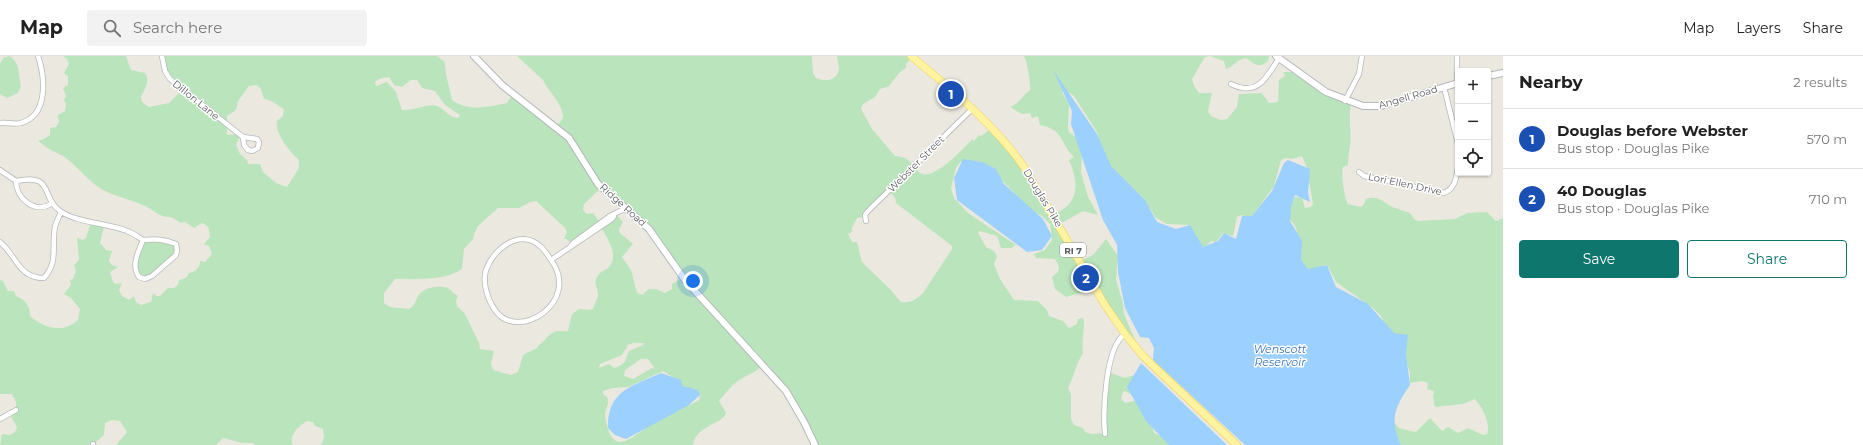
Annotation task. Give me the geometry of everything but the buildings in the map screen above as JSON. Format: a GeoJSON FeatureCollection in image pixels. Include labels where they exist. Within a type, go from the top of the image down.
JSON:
{"type":"FeatureCollection","features":[{"type":"Feature","properties":{"kind":"main road","name":"Douglas Pike"},"geometry":{"type":"LineString","coordinates":[[912,56],[972,109],[1004,141],[1024,167],[1105,305],[1125,334],[1148,361],[1236,445]]}},
{"type":"Feature","properties":{"kind":"main road"},"geometry":{"type":"LineString","coordinates":[[921,56],[932,74]]}},
{"type":"Feature","properties":{"kind":"street"},"geometry":{"type":"LineString","coordinates":[[0,123],[20,124],[36,115],[40,105],[44,84],[38,56]]}},
{"type":"Feature","properties":{"kind":"street","name":"Dillon Lane"},"geometry":{"type":"LineString","coordinates":[[162,56],[165,72],[170,79],[243,137]]}},
{"type":"Feature","properties":{"kind":"street","name":"Ridge Road"},"geometry":{"type":"LineString","coordinates":[[474,56],[502,85],[569,138],[598,184],[648,229],[685,280],[786,391],[802,417],[815,445]]}},
{"type":"Feature","properties":{"kind":"street"},"geometry":{"type":"LineString","coordinates":[[1345,101],[1359,74],[1362,56]]}},
{"type":"Feature","properties":{"kind":"street"},"geometry":{"type":"LineString","coordinates":[[1457,56],[1457,68]]}},
{"type":"Feature","properties":{"kind":"street"},"geometry":{"type":"LineString","coordinates":[[1231,84],[1246,88],[1260,84],[1278,57]]}},
{"type":"Feature","properties":{"kind":"street","name":"Angell Road"},"geometry":{"type":"LineString","coordinates":[[1278,57],[1326,92],[1345,101],[1363,106],[1381,106],[1455,84]]}},
{"type":"Feature","properties":{"kind":"street"},"geometry":{"type":"LineString","coordinates":[[1491,75],[1503,73]]}},
{"type":"Feature","properties":{"kind":"street"},"geometry":{"type":"LineString","coordinates":[[1444,87],[1457,140]]}},
{"type":"Feature","properties":{"kind":"street","name":"Webster Street"},"geometry":{"type":"LineString","coordinates":[[866,221],[865,215],[868,210],[972,109]]}},
{"type":"Feature","properties":{"kind":"street"},"geometry":{"type":"LineString","coordinates":[[0,166],[1,171],[16,180],[29,178],[42,184],[48,189],[51,204],[61,212],[128,231],[143,240],[157,239],[176,244],[178,250],[176,255],[152,276],[145,279],[139,277],[135,271],[136,259],[143,240]]}},
{"type":"Feature","properties":{"kind":"street","name":"Lori Ellen Drive"},"geometry":{"type":"LineString","coordinates":[[1359,172],[1364,176],[1443,193],[1449,191],[1453,186],[1456,176]]}},
{"type":"Feature","properties":{"kind":"street"},"geometry":{"type":"LineString","coordinates":[[16,180],[18,192],[26,203],[42,207],[46,207],[51,204]]}},
{"type":"Feature","properties":{"kind":"street"},"geometry":{"type":"LineString","coordinates":[[551,260],[626,208]]}},
{"type":"Feature","properties":{"kind":"street"},"geometry":{"type":"LineString","coordinates":[[0,242],[7,247],[25,273],[33,278],[44,278],[51,270],[54,259],[55,226],[61,212]]}},
{"type":"Feature","properties":{"kind":"street"},"geometry":{"type":"LineString","coordinates":[[528,240],[540,246],[551,260],[557,268],[560,282],[558,295],[554,302],[530,320],[510,322],[502,319],[495,310],[489,298],[485,279],[486,270],[499,250],[510,241],[528,240]]}},
{"type":"Feature","properties":{"kind":"street"},"geometry":{"type":"LineString","coordinates":[[1105,434],[1103,409],[1108,377],[1115,347],[1119,338],[1125,334]]}},
{"type":"Feature","properties":{"kind":"street"},"geometry":{"type":"LineString","coordinates":[[0,419],[16,410]]}},
{"type":"Feature","properties":{"kind":"green space"},"geometry":{"type":"Polygon","coordinates":[[[9,56],[16,62],[21,86],[18,93],[7,98],[0,94],[0,64],[3,58],[9,56]]]}},
{"type":"Feature","properties":{"kind":"green space"},"geometry":{"type":"Polygon","coordinates":[[[63,56],[126,56],[131,70],[145,73],[147,76],[147,82],[141,97],[142,102],[149,107],[169,103],[181,91],[170,80],[163,56],[437,56],[445,62],[446,75],[452,100],[458,104],[479,108],[493,106],[507,103],[512,95],[556,127],[563,118],[561,108],[543,80],[517,56],[812,56],[813,73],[816,78],[830,80],[838,73],[839,69],[837,56],[911,56],[912,57],[906,64],[906,68],[900,72],[889,86],[880,89],[875,97],[863,104],[861,109],[872,129],[895,156],[907,159],[920,173],[926,175],[939,169],[947,163],[971,141],[971,139],[974,141],[979,135],[981,136],[991,129],[1004,143],[1053,214],[1062,210],[1073,199],[1075,192],[1075,176],[1069,160],[1074,157],[1054,130],[1040,125],[1038,116],[1032,118],[1030,113],[1022,114],[1010,107],[1016,104],[1030,90],[1030,82],[1024,56],[1210,56],[1205,57],[1192,79],[1194,86],[1199,93],[1212,93],[1208,111],[1211,116],[1221,120],[1227,119],[1237,107],[1239,94],[1262,93],[1269,103],[1278,102],[1279,80],[1285,76],[1283,72],[1292,72],[1295,70],[1351,104],[1348,165],[1343,167],[1342,171],[1344,191],[1348,204],[1361,207],[1366,199],[1375,198],[1382,200],[1392,207],[1410,213],[1414,219],[1418,221],[1455,219],[1467,213],[1487,212],[1496,221],[1503,218],[1503,445],[1400,445],[1394,431],[1393,421],[1399,428],[1416,432],[1430,418],[1442,431],[1448,427],[1458,433],[1468,428],[1483,435],[1487,434],[1487,420],[1475,399],[1463,404],[1435,407],[1433,397],[1434,391],[1427,389],[1428,383],[1422,381],[1410,383],[1410,373],[1398,334],[1391,332],[1386,327],[1381,316],[1373,308],[1336,282],[1328,266],[1324,265],[1312,271],[1302,267],[1296,234],[1297,231],[1294,224],[1286,216],[1295,197],[1302,198],[1305,208],[1311,207],[1313,204],[1307,168],[1302,156],[1292,159],[1285,158],[1281,160],[1274,186],[1251,218],[1241,215],[1237,217],[1233,236],[1223,233],[1216,242],[1211,241],[1205,247],[1202,246],[1189,225],[1167,224],[1156,218],[1144,199],[1105,161],[1097,132],[1074,96],[1062,88],[1063,94],[1069,104],[1069,132],[1077,138],[1082,150],[1081,172],[1088,197],[1098,215],[1083,211],[1058,225],[1080,261],[1093,255],[1106,239],[1118,256],[1116,280],[1123,303],[1124,314],[1139,349],[1093,289],[1066,297],[1055,289],[1052,277],[1058,272],[1059,266],[1055,259],[1036,258],[1034,254],[1045,250],[1052,240],[1050,224],[1042,216],[1032,211],[992,170],[979,161],[960,162],[956,168],[951,188],[954,198],[968,213],[1016,245],[1011,248],[1001,248],[997,236],[980,231],[978,233],[986,247],[994,251],[997,256],[994,264],[1000,279],[1014,300],[1038,301],[1047,310],[1049,316],[1063,321],[1069,328],[1077,324],[1078,319],[1083,318],[1083,353],[1068,388],[1071,394],[1071,419],[1074,425],[1083,428],[1085,432],[1091,434],[1104,433],[1102,409],[1108,372],[1125,378],[1137,374],[1132,395],[1125,391],[1123,392],[1121,399],[1125,403],[1140,400],[1152,424],[1154,433],[1163,437],[1169,445],[814,445],[796,408],[762,366],[738,381],[726,392],[719,401],[726,413],[724,417],[701,431],[694,440],[693,445],[321,445],[324,438],[323,429],[315,426],[313,422],[307,421],[293,434],[293,445],[255,445],[253,443],[242,443],[223,438],[216,445],[116,445],[127,432],[120,421],[111,420],[105,423],[104,435],[96,442],[97,445],[0,445],[2,434],[10,435],[15,432],[17,427],[10,415],[16,410],[16,402],[12,394],[0,394],[0,280],[3,281],[8,291],[14,291],[16,296],[27,304],[30,316],[35,320],[47,326],[60,328],[66,327],[78,320],[80,309],[71,298],[64,294],[71,285],[70,280],[73,279],[76,271],[74,265],[79,260],[77,238],[83,240],[86,238],[91,222],[104,226],[100,243],[106,250],[112,251],[109,261],[112,265],[118,267],[110,272],[113,282],[116,284],[122,283],[119,290],[122,296],[129,300],[134,296],[136,302],[141,305],[151,302],[153,293],[160,296],[168,288],[174,288],[178,285],[179,280],[186,278],[189,273],[197,269],[200,261],[205,262],[212,254],[209,246],[204,244],[210,237],[209,228],[205,224],[202,223],[194,228],[185,222],[181,223],[171,217],[162,216],[144,205],[103,190],[93,183],[66,158],[48,148],[38,140],[42,140],[50,135],[50,128],[56,127],[59,122],[58,115],[65,111],[66,104],[64,100],[66,96],[63,88],[68,85],[68,76],[64,73],[69,64],[67,59],[63,56]],[[389,77],[379,79],[375,82],[376,86],[387,82],[396,92],[402,110],[433,105],[440,107],[452,117],[458,118],[460,115],[445,105],[435,91],[422,88],[417,80],[411,80],[402,87],[394,85],[389,77]],[[257,85],[249,86],[238,101],[236,110],[227,116],[227,135],[237,134],[240,136],[236,145],[240,154],[247,160],[248,164],[260,164],[263,172],[276,183],[287,187],[299,168],[299,160],[287,147],[278,131],[277,121],[283,116],[284,109],[273,102],[264,99],[261,89],[257,85]],[[601,188],[584,204],[583,210],[587,214],[593,213],[602,225],[617,215],[623,222],[619,229],[620,233],[633,244],[622,257],[631,270],[637,293],[642,295],[649,289],[656,289],[665,293],[672,289],[672,284],[682,278],[655,238],[601,188]],[[888,191],[865,217],[857,218],[852,228],[852,232],[848,234],[852,242],[857,242],[862,262],[901,302],[911,301],[918,298],[923,293],[952,249],[952,246],[896,203],[895,197],[888,191]],[[536,201],[530,202],[519,208],[498,208],[478,226],[473,239],[464,249],[462,269],[447,276],[421,279],[395,279],[384,293],[384,303],[390,307],[409,309],[414,305],[420,293],[427,289],[436,287],[448,288],[458,296],[456,301],[457,306],[465,314],[479,343],[480,349],[494,351],[491,363],[493,370],[511,375],[518,372],[523,355],[537,348],[552,333],[557,331],[568,331],[572,314],[579,309],[593,309],[598,296],[596,279],[600,273],[609,267],[613,257],[613,252],[607,237],[601,228],[573,246],[567,239],[564,239],[567,232],[565,228],[536,201]],[[633,343],[628,345],[622,355],[600,364],[599,368],[609,364],[614,368],[621,365],[625,361],[629,351],[643,345],[644,343],[633,343]],[[641,359],[625,370],[624,376],[633,379],[652,368],[655,369],[648,359],[641,359]],[[663,371],[628,387],[613,388],[603,391],[603,394],[607,397],[608,402],[605,416],[611,436],[618,442],[630,439],[666,414],[699,400],[700,396],[680,387],[676,379],[663,371]]]}},
{"type":"Feature","properties":{"kind":"green space"},"geometry":{"type":"Polygon","coordinates":[[[1210,56],[1269,56],[1268,61],[1262,65],[1254,64],[1246,58],[1226,69],[1224,61],[1210,56]]]}},
{"type":"Feature","properties":{"kind":"green space"},"geometry":{"type":"Polygon","coordinates":[[[144,241],[172,242],[178,248],[177,254],[155,274],[139,277],[135,258],[144,241]]]}},
{"type":"Feature","properties":{"kind":"water","name":"Wenscott Reservoir"},"geometry":{"type":"Polygon","coordinates":[[[1053,70],[1097,134],[1111,166],[1145,200],[1157,222],[1176,229],[1190,225],[1203,247],[1218,241],[1224,233],[1236,239],[1242,216],[1252,216],[1272,191],[1284,163],[1288,160],[1310,169],[1308,192],[1310,202],[1295,195],[1291,207],[1290,221],[1302,241],[1301,260],[1308,269],[1327,265],[1336,287],[1368,304],[1394,333],[1408,335],[1406,354],[1410,385],[1397,407],[1395,414],[1395,428],[1401,445],[1245,445],[1153,360],[1154,348],[1149,338],[1140,337],[1125,308],[1118,272],[1117,245],[1103,220],[1071,124],[1072,111],[1053,70]]]}},
{"type":"Feature","properties":{"kind":"water"},"geometry":{"type":"Polygon","coordinates":[[[963,159],[982,162],[996,169],[1004,184],[1043,219],[1052,236],[1042,250],[1027,252],[957,200],[954,178],[963,159]]]}},
{"type":"Feature","properties":{"kind":"water"},"geometry":{"type":"Polygon","coordinates":[[[1141,363],[1227,445],[1169,445],[1146,421],[1127,387],[1141,363]]]}},
{"type":"Feature","properties":{"kind":"water"},"geometry":{"type":"Polygon","coordinates":[[[661,373],[681,380],[682,386],[698,390],[700,395],[689,405],[626,439],[615,435],[608,428],[609,415],[612,405],[617,397],[632,386],[661,373]]]}},
{"type":"Feature","properties":{"kind":"place","name":"Douglas before Webster"},"geometry":{"type":"Point","coordinates":[951,94]}},
{"type":"Feature","properties":{"kind":"place","name":"40 Douglas"},"geometry":{"type":"Point","coordinates":[1086,278]}}]}
